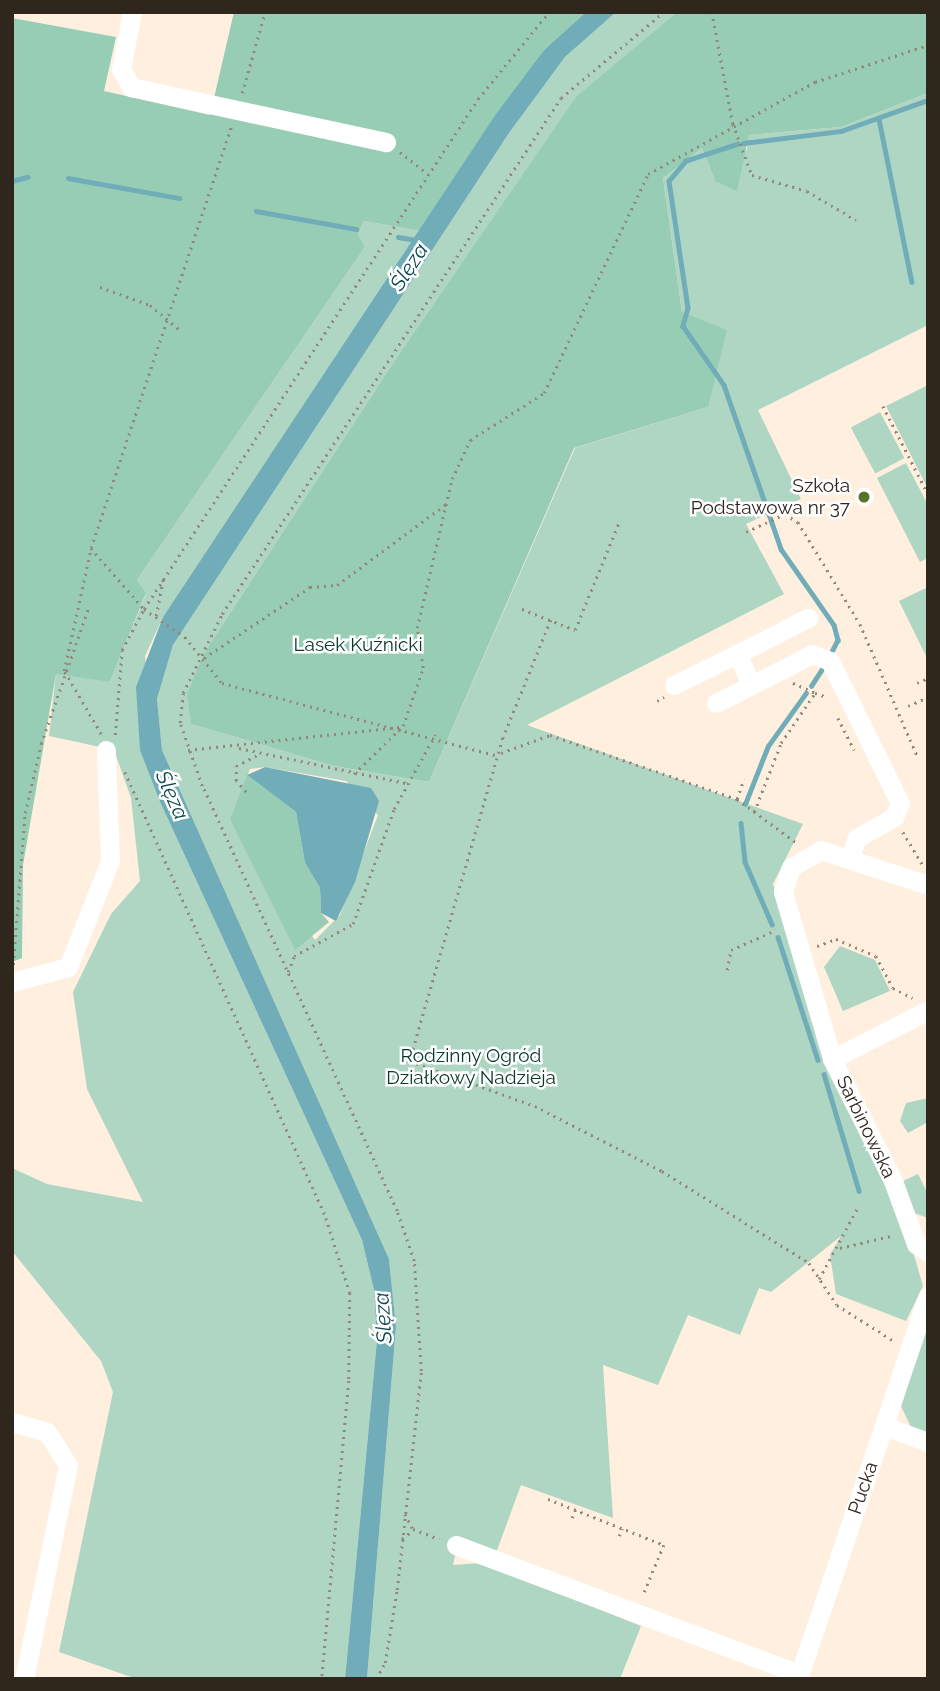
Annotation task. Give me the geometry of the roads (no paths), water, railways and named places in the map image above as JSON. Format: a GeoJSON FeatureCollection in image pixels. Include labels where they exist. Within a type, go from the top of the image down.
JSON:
{"type":"FeatureCollection","features":[{"type":"Feature","properties":{"kind":"street"},"geometry":{"type":"LineString","coordinates":[[132,12],[121,69],[131,87],[386,142]]}},
{"type":"Feature","properties":{"kind":"street"},"geometry":{"type":"LineString","coordinates":[[674,685],[808,618]]}},
{"type":"Feature","properties":{"kind":"street"},"geometry":{"type":"LineString","coordinates":[[737,654],[751,684]]}},
{"type":"Feature","properties":{"kind":"street"},"geometry":{"type":"LineString","coordinates":[[716,703],[751,684],[819,654],[830,661],[838,695],[899,799],[894,817],[857,838],[850,858]]}},
{"type":"Feature","properties":{"kind":"street"},"geometry":{"type":"LineString","coordinates":[[12,982],[68,967],[110,861],[111,745]]}},
{"type":"Feature","properties":{"kind":"street"},"geometry":{"type":"LineString","coordinates":[[832,1059],[783,892],[791,867],[821,850],[928,884]]}},
{"type":"Feature","properties":{"kind":"street","name":"Sarbinowska"},"geometry":{"type":"LineString","coordinates":[[926,1007],[832,1059],[916,1223],[916,1244],[928,1252]]}},
{"type":"Feature","properties":{"kind":"street","name":"Pucka"},"geometry":{"type":"LineString","coordinates":[[799,1677],[928,1296]]}},
{"type":"Feature","properties":{"kind":"street"},"geometry":{"type":"LineString","coordinates":[[12,1422],[47,1432],[68,1465],[24,1679]]}},
{"type":"Feature","properties":{"kind":"street"},"geometry":{"type":"LineString","coordinates":[[884,1426],[928,1441]]}},
{"type":"Feature","properties":{"kind":"street"},"geometry":{"type":"LineString","coordinates":[[456,1545],[799,1677]]}},
{"type":"Feature","properties":{"kind":"water","name":"Ślęza"},"geometry":{"type":"Polygon","coordinates":[[[586,12],[616,12],[565,57],[509,133],[173,645],[157,699],[162,750],[389,1259],[396,1327],[367,1679],[345,1679],[377,1340],[374,1290],[362,1240],[161,804],[140,750],[136,687],[163,617],[496,114],[545,49],[586,12]]]}},
{"type":"Feature","properties":{"kind":"water"},"geometry":{"type":"Polygon","coordinates":[[[265,767],[371,788],[379,801],[355,882],[336,921],[321,913],[320,888],[305,863],[296,812],[247,775],[265,767]]]}},
{"type":"Feature","properties":{"kind":"waterway"},"geometry":{"type":"LineString","coordinates":[[743,143],[841,131],[928,100]]}},
{"type":"Feature","properties":{"kind":"waterway"},"geometry":{"type":"LineString","coordinates":[[879,119],[912,282]]}},
{"type":"Feature","properties":{"kind":"waterway"},"geometry":{"type":"LineString","coordinates":[[738,144],[686,161],[669,181],[688,308],[683,326],[724,385],[781,549],[834,625],[838,640],[831,654]]}},
{"type":"Feature","properties":{"kind":"waterway"},"geometry":{"type":"LineString","coordinates":[[12,181],[27,177]]}},
{"type":"Feature","properties":{"kind":"waterway"},"geometry":{"type":"LineString","coordinates":[[68,178],[179,198]]}},
{"type":"Feature","properties":{"kind":"waterway"},"geometry":{"type":"LineString","coordinates":[[256,211],[356,229]]}},
{"type":"Feature","properties":{"kind":"waterway","name":"Ślęza"},"geometry":{"type":"LineString","coordinates":[[398,237],[418,240]]}},
{"type":"Feature","properties":{"kind":"waterway"},"geometry":{"type":"LineString","coordinates":[[811,686],[822,669]]}},
{"type":"Feature","properties":{"kind":"waterway"},"geometry":{"type":"LineString","coordinates":[[745,804],[768,746],[806,693]]}},
{"type":"Feature","properties":{"kind":"waterway"},"geometry":{"type":"LineString","coordinates":[[741,823],[745,862],[772,924]]}},
{"type":"Feature","properties":{"kind":"waterway"},"geometry":{"type":"LineString","coordinates":[[778,937],[818,1060]]}},
{"type":"Feature","properties":{"kind":"waterway"},"geometry":{"type":"LineString","coordinates":[[824,1074],[859,1191]]}},
{"type":"Feature","properties":{"kind":"place","name":"Szkoła Podstawowa nr 37"},"geometry":{"type":"Point","coordinates":[864,497]}},
{"type":"Feature","properties":{"kind":"park label","name":"Lasek Kuźnicki"},"geometry":{"type":"Point","coordinates":[358,645]}},
{"type":"Feature","properties":{"kind":"park label","name":"Rodzinny Ogród Działkowy Nadzieja"},"geometry":{"type":"Point","coordinates":[471,1067]}}]}
